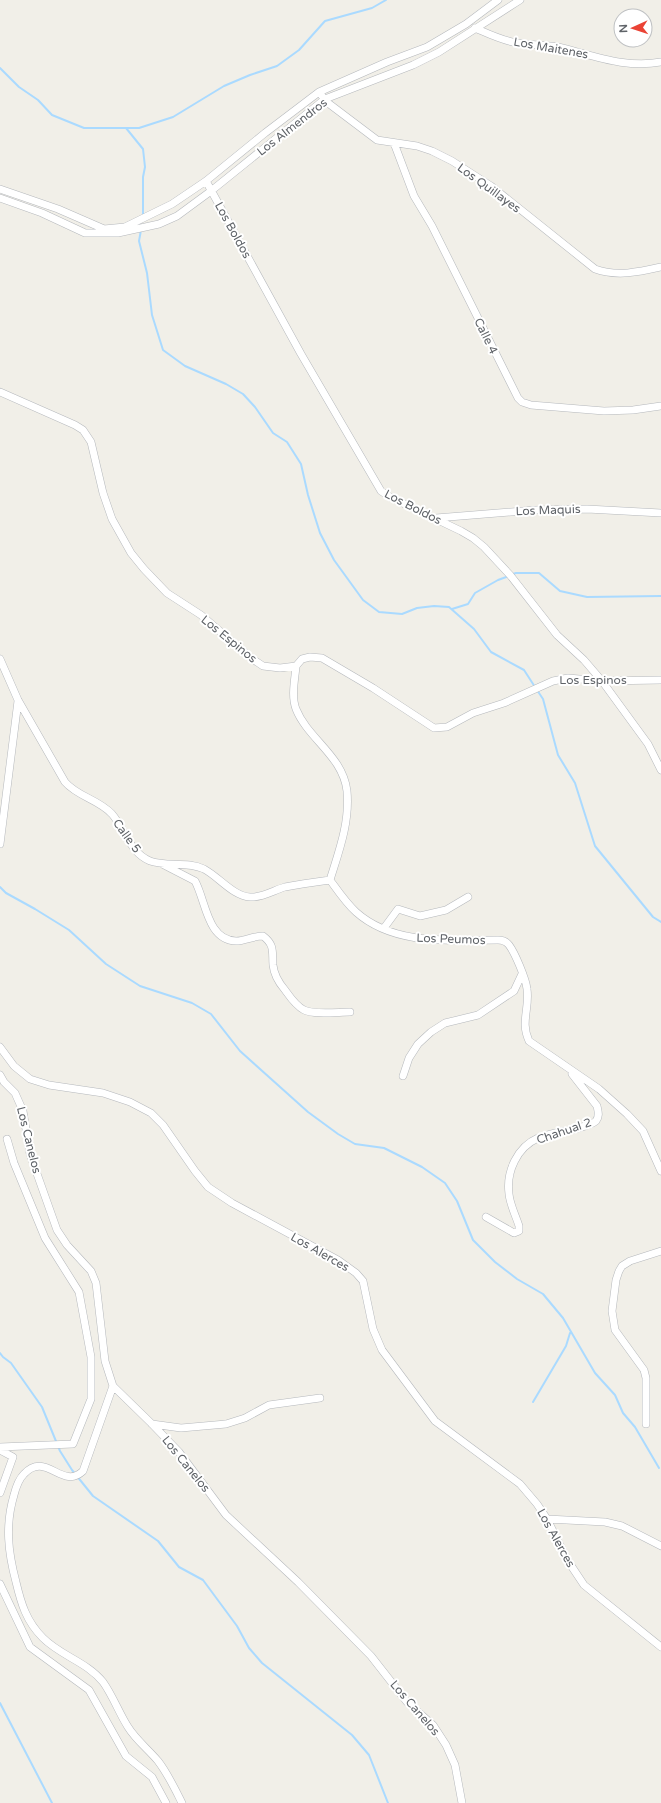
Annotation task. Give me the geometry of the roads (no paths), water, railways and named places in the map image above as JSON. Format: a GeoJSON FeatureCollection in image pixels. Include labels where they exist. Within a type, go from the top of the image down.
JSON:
{"type":"FeatureCollection","features":[{"type":"Feature","properties":{"kind":"street","name":"Los Almendros"},"geometry":{"type":"LineString","coordinates":[[0,189],[58,209],[110,231],[125,227],[172,204],[206,181],[265,133],[319,92],[387,62],[427,47],[466,24],[498,0]]}},
{"type":"Feature","properties":{"kind":"street","name":"Los Almendros"},"geometry":{"type":"LineString","coordinates":[[0,198],[42,213],[85,233],[159,224],[177,216],[211,191],[325,99],[414,65],[477,29],[520,0]]}},
{"type":"Feature","properties":{"kind":"street","name":"Los Maitenes"},"geometry":{"type":"LineString","coordinates":[[466,24],[496,38],[517,43],[556,47],[628,64],[646,65],[661,62]]}},
{"type":"Feature","properties":{"kind":"street","name":"Los Quillayes"},"geometry":{"type":"LineString","coordinates":[[319,92],[328,103],[377,140],[417,146],[432,151],[452,161],[491,186],[595,269],[614,274],[630,273],[661,267]]}},
{"type":"Feature","properties":{"kind":"street","name":"Calle 4"},"geometry":{"type":"LineString","coordinates":[[394,143],[414,196],[432,226],[518,398],[522,402],[531,405],[604,411],[633,410],[661,406]]}},
{"type":"Feature","properties":{"kind":"street","name":"Los Boldos"},"geometry":{"type":"LineString","coordinates":[[206,181],[301,354],[373,480],[381,491],[390,497],[474,538],[484,547],[510,575],[557,635],[584,660],[602,681],[648,744],[661,770]]}},
{"type":"Feature","properties":{"kind":"street","name":"Los Espinos"},"geometry":{"type":"LineString","coordinates":[[0,392],[82,430],[91,442],[103,493],[112,520],[131,553],[167,593],[201,615],[251,658],[263,666],[280,668],[296,666],[302,659],[310,657],[322,658],[373,688],[434,728],[447,728],[473,713],[504,703],[553,681],[568,678],[602,681],[661,680]]}},
{"type":"Feature","properties":{"kind":"street","name":"Los Maquis"},"geometry":{"type":"LineString","coordinates":[[435,518],[535,510],[587,509],[661,512]]}},
{"type":"Feature","properties":{"kind":"street"},"geometry":{"type":"LineString","coordinates":[[0,659],[18,700],[0,844]]}},
{"type":"Feature","properties":{"kind":"street"},"geometry":{"type":"LineString","coordinates":[[296,666],[294,692],[296,707],[304,724],[331,754],[340,770],[347,790],[346,819],[342,844],[330,880]]}},
{"type":"Feature","properties":{"kind":"street","name":"Calle 5"},"geometry":{"type":"LineString","coordinates":[[18,700],[65,782],[72,790],[102,805],[113,815],[133,846],[141,855],[160,863],[185,864],[202,868],[216,876],[240,895],[251,898],[263,896],[292,886],[330,880]]}},
{"type":"Feature","properties":{"kind":"street"},"geometry":{"type":"LineString","coordinates":[[160,863],[195,881],[214,929],[222,938],[235,941],[263,936],[268,940],[273,950],[274,974],[281,985],[304,1010],[311,1012],[350,1012]]}},
{"type":"Feature","properties":{"kind":"street","name":"Los Peumos"},"geometry":{"type":"LineString","coordinates":[[330,880],[354,911],[384,928],[405,936],[420,939],[502,940],[509,945],[527,988],[525,1032],[529,1041],[535,1047],[599,1089],[627,1114],[643,1131],[661,1171]]}},
{"type":"Feature","properties":{"kind":"street"},"geometry":{"type":"LineString","coordinates":[[384,928],[398,909],[420,916],[446,910],[468,897]]}},
{"type":"Feature","properties":{"kind":"street"},"geometry":{"type":"LineString","coordinates":[[402,1076],[409,1058],[418,1044],[431,1032],[446,1023],[478,1015],[514,991],[522,974]]}},
{"type":"Feature","properties":{"kind":"street","name":"Los Alerces"},"geometry":{"type":"LineString","coordinates":[[0,1047],[14,1066],[30,1079],[49,1085],[103,1093],[130,1102],[151,1113],[163,1125],[195,1172],[208,1187],[232,1203],[338,1260],[356,1273],[363,1281],[376,1338],[382,1350],[435,1421],[520,1484],[537,1504],[547,1519],[568,1561],[584,1585],[661,1647]]}},
{"type":"Feature","properties":{"kind":"street","name":"Chahual 2"},"geometry":{"type":"LineString","coordinates":[[486,1216],[514,1233],[519,1231],[519,1226],[509,1195],[509,1182],[515,1158],[523,1149],[537,1139],[594,1123],[597,1120],[599,1112],[597,1106],[567,1067]]}},
{"type":"Feature","properties":{"kind":"street","name":"Los Canelos"},"geometry":{"type":"LineString","coordinates":[[0,1075],[4,1082],[15,1093],[23,1111],[30,1154],[57,1230],[67,1245],[91,1271],[96,1283],[106,1361],[113,1386],[179,1452],[226,1515],[298,1582],[362,1647],[407,1702],[433,1725],[446,1745],[455,1766],[462,1803]]}},
{"type":"Feature","properties":{"kind":"street"},"geometry":{"type":"LineString","coordinates":[[0,1447],[73,1444],[91,1399],[91,1357],[79,1292],[45,1238],[14,1163],[7,1139]]}},
{"type":"Feature","properties":{"kind":"street"},"geometry":{"type":"LineString","coordinates":[[646,1424],[646,1378],[644,1370],[615,1330],[612,1311],[616,1280],[622,1266],[630,1261],[661,1251]]}},
{"type":"Feature","properties":{"kind":"street"},"geometry":{"type":"LineString","coordinates":[[113,1386],[83,1471],[75,1476],[68,1477],[45,1466],[36,1466],[25,1472],[19,1480],[12,1500],[8,1521],[10,1562],[20,1601],[33,1627],[55,1649],[87,1667],[98,1677],[107,1688],[127,1726],[164,1770],[182,1803]]}},
{"type":"Feature","properties":{"kind":"street"},"geometry":{"type":"LineString","coordinates":[[152,1424],[181,1428],[226,1424],[245,1418],[260,1408],[269,1405],[320,1398]]}},
{"type":"Feature","properties":{"kind":"street"},"geometry":{"type":"LineString","coordinates":[[0,1450],[13,1457],[0,1493]]}},
{"type":"Feature","properties":{"kind":"street"},"geometry":{"type":"LineString","coordinates":[[547,1519],[606,1522],[622,1526],[661,1546]]}},
{"type":"Feature","properties":{"kind":"street"},"geometry":{"type":"LineString","coordinates":[[0,1584],[30,1647],[90,1690],[126,1756],[152,1777],[166,1803]]}},
{"type":"Feature","properties":{"kind":"waterway"},"geometry":{"type":"LineString","coordinates":[[0,68],[19,87],[38,100],[52,115],[84,128],[139,128],[173,117],[224,86],[277,66],[299,50],[325,21],[372,8],[386,0]]}},
{"type":"Feature","properties":{"kind":"waterway"},"geometry":{"type":"LineString","coordinates":[[126,128],[143,149],[145,167],[143,177],[143,215]]}},
{"type":"Feature","properties":{"kind":"waterway"},"geometry":{"type":"LineString","coordinates":[[141,230],[139,241],[147,273],[152,315],[163,350],[185,366],[226,384],[243,394],[255,407],[273,433],[287,442],[301,464],[308,495],[320,533],[334,560],[363,600],[379,612],[402,614],[417,608],[434,606],[449,607],[474,629],[491,652],[524,670],[535,687]]}},
{"type":"Feature","properties":{"kind":"waterway"},"geometry":{"type":"LineString","coordinates":[[513,574],[539,573],[560,591],[587,597],[661,596]]}},
{"type":"Feature","properties":{"kind":"waterway"},"geometry":{"type":"LineString","coordinates":[[452,609],[468,604],[475,593],[498,580],[509,576]]}},
{"type":"Feature","properties":{"kind":"waterway"},"geometry":{"type":"LineString","coordinates":[[537,690],[543,699],[558,755],[575,783],[595,846],[653,917],[661,922]]}},
{"type":"Feature","properties":{"kind":"waterway"},"geometry":{"type":"LineString","coordinates":[[0,887],[6,893],[69,930],[106,964],[140,986],[192,1003],[211,1014],[240,1051],[308,1112],[338,1134],[355,1144],[384,1148],[422,1167],[445,1183],[457,1201],[473,1240],[495,1262],[517,1279],[543,1294],[563,1318],[595,1373],[615,1395],[623,1413],[635,1427],[659,1468]]}},
{"type":"Feature","properties":{"kind":"waterway"},"geometry":{"type":"LineString","coordinates":[[533,1402],[566,1346],[570,1333]]}},
{"type":"Feature","properties":{"kind":"waterway"},"geometry":{"type":"LineString","coordinates":[[0,1353],[11,1363],[42,1407],[60,1451],[72,1470],[93,1496],[158,1541],[179,1567],[203,1580],[237,1626],[249,1648],[262,1663],[352,1735],[369,1755],[388,1803]]}},
{"type":"Feature","properties":{"kind":"waterway"},"geometry":{"type":"LineString","coordinates":[[0,1703],[52,1803]]}}]}
